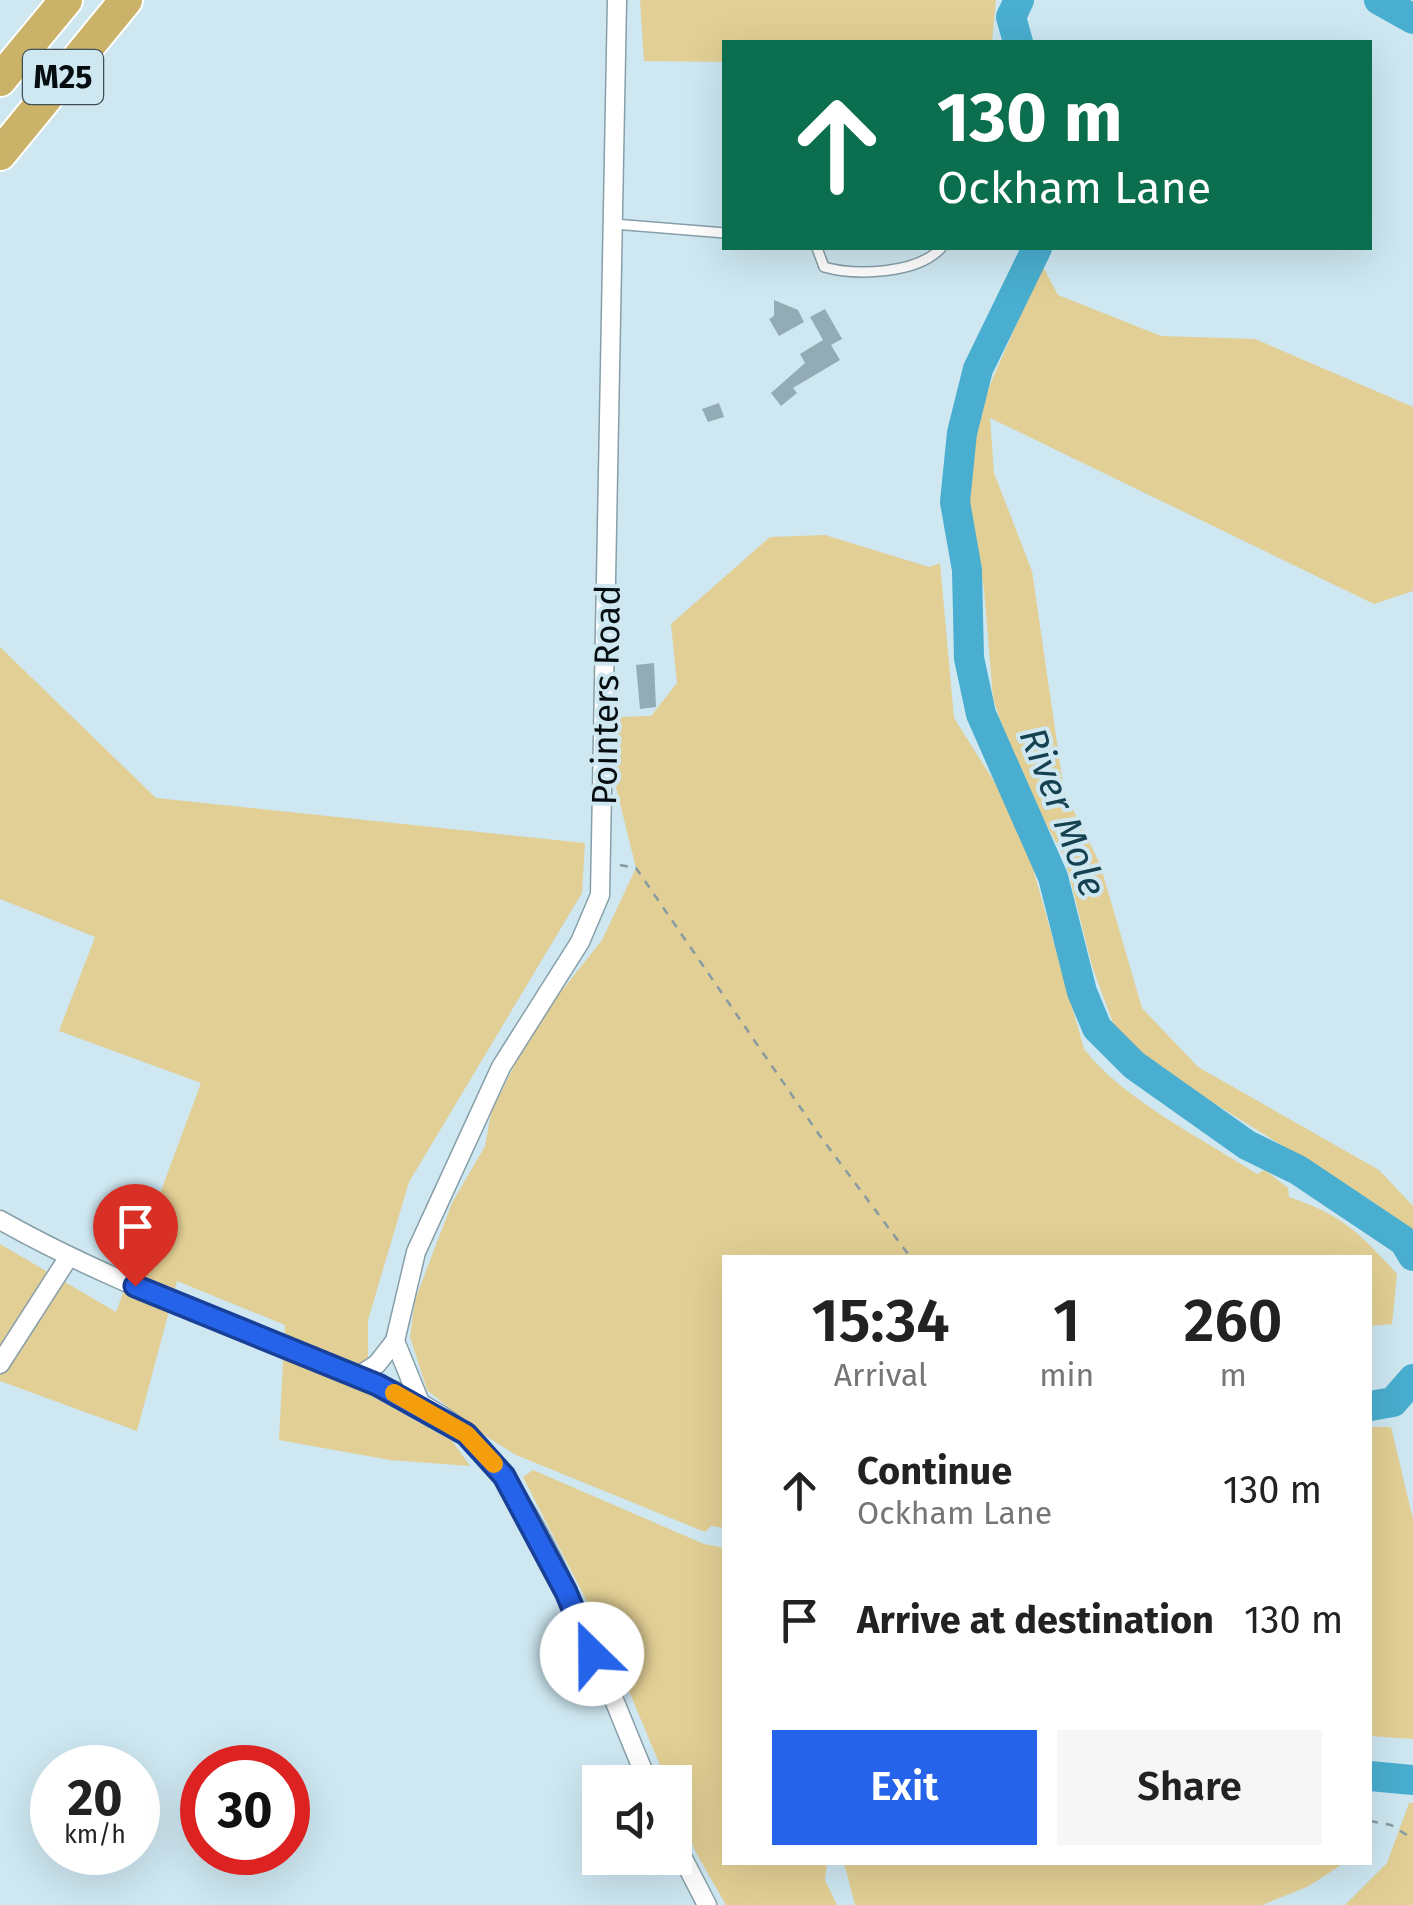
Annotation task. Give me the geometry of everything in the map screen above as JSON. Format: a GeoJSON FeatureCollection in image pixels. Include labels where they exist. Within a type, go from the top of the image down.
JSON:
{"type":"FeatureCollection","features":[{"type":"Feature","properties":{"kind":"highway","name":"M25"},"geometry":{"type":"LineString","coordinates":[[0,80],[66,0]]}},
{"type":"Feature","properties":{"kind":"highway","name":"M25"},"geometry":{"type":"LineString","coordinates":[[0,154],[126,0]]}},
{"type":"Feature","properties":{"kind":"street","name":"Pointers Road"},"geometry":{"type":"LineString","coordinates":[[396,1341],[405,1288],[434,1205],[501,1067],[595,914],[603,862],[617,0]]}},
{"type":"Feature","properties":{"kind":"street"},"geometry":{"type":"LineString","coordinates":[[0,1220],[68,1258],[421,1405],[466,1434],[504,1476],[566,1592],[641,1765]]}},
{"type":"Feature","properties":{"kind":"street"},"geometry":{"type":"LineString","coordinates":[[0,1364],[68,1258]]}},
{"type":"Feature","properties":{"kind":"street"},"geometry":{"type":"LineString","coordinates":[[357,1377],[376,1364],[396,1341],[421,1405]]}},
{"type":"Feature","properties":{"kind":"street"},"geometry":{"type":"LineString","coordinates":[[691,1875],[707,1905]]}},
{"type":"Feature","properties":{"kind":"lane"},"geometry":{"type":"LineString","coordinates":[[614,224],[722,233]]}},
{"type":"Feature","properties":{"kind":"lane"},"geometry":{"type":"LineString","coordinates":[[818,250],[824,267],[849,274],[920,260],[938,250]]}},
{"type":"Feature","properties":{"kind":"path"},"geometry":{"type":"LineString","coordinates":[[603,862],[636,868],[820,1136],[909,1255]]}},
{"type":"Feature","properties":{"kind":"path"},"geometry":{"type":"LineString","coordinates":[[1372,1821],[1391,1825],[1413,1839]]}},
{"type":"Feature","properties":{"kind":"shaded area"},"geometry":{"type":"Polygon","coordinates":[[[640,0],[996,0],[992,40],[722,40],[722,62],[644,61],[640,0]]]}},
{"type":"Feature","properties":{"kind":"shaded area"},"geometry":{"type":"Polygon","coordinates":[[[1042,265],[1058,295],[1161,336],[1255,339],[1413,407],[1413,591],[1374,604],[990,418],[994,473],[1032,571],[1064,791],[1100,864],[1142,1008],[1198,1067],[1379,1170],[1413,1206],[1413,1236],[1376,1204],[1151,1064],[1115,1028],[1092,966],[1065,859],[1016,768],[993,698],[984,589],[968,504],[977,415],[1042,265]]]}},
{"type":"Feature","properties":{"kind":"shaded area"},"geometry":{"type":"Polygon","coordinates":[[[825,535],[929,567],[940,563],[954,718],[1002,794],[1028,851],[1084,1049],[1119,1085],[1164,1117],[1257,1174],[1265,1170],[1288,1188],[1289,1197],[1337,1218],[1361,1236],[1397,1274],[1392,1324],[1372,1326],[1372,1255],[722,1255],[722,1528],[711,1526],[705,1532],[516,1455],[476,1430],[427,1390],[410,1337],[415,1300],[452,1203],[485,1146],[491,1113],[533,1027],[602,940],[636,868],[615,783],[616,717],[651,716],[677,683],[671,624],[770,537],[825,535]]]}},
{"type":"Feature","properties":{"kind":"shaded area"},"geometry":{"type":"Polygon","coordinates":[[[0,647],[156,798],[585,843],[582,893],[409,1182],[368,1320],[368,1394],[452,1441],[470,1466],[390,1460],[279,1440],[285,1325],[177,1281],[137,1431],[0,1381],[0,1244],[116,1312],[201,1083],[59,1031],[95,937],[0,899],[0,647]]]}},
{"type":"Feature","properties":{"kind":"shaded area"},"geometry":{"type":"Polygon","coordinates":[[[1372,1427],[1391,1427],[1413,1519],[1413,1739],[1372,1736],[1372,1427]]]}},
{"type":"Feature","properties":{"kind":"shaded area"},"geometry":{"type":"Polygon","coordinates":[[[533,1470],[704,1544],[722,1547],[722,1865],[827,1865],[825,1880],[837,1905],[726,1905],[692,1842],[692,1765],[660,1765],[611,1648],[523,1477],[533,1470]]]}},
{"type":"Feature","properties":{"kind":"shaded area"},"geometry":{"type":"Polygon","coordinates":[[[1409,1803],[1413,1803],[1413,1905],[1345,1905],[1387,1863],[1409,1803]]]}},
{"type":"Feature","properties":{"kind":"shaded area"},"geometry":{"type":"Polygon","coordinates":[[[845,1865],[1341,1865],[1309,1886],[1262,1905],[855,1905],[845,1865]]]}},
{"type":"Feature","properties":{"kind":"building"},"geometry":{"type":"Polygon","coordinates":[[[774,300],[798,310],[804,322],[779,336],[769,319],[774,316],[774,300]]]}},
{"type":"Feature","properties":{"kind":"building"},"geometry":{"type":"Polygon","coordinates":[[[825,309],[842,339],[831,345],[840,360],[793,388],[797,393],[781,406],[771,393],[805,363],[800,354],[823,340],[810,317],[825,309]]]}},
{"type":"Feature","properties":{"kind":"building"},"geometry":{"type":"Polygon","coordinates":[[[719,403],[724,417],[708,422],[702,409],[719,403]]]}},
{"type":"Feature","properties":{"kind":"building"},"geometry":{"type":"Polygon","coordinates":[[[654,663],[656,707],[640,709],[636,665],[654,663]]]}},
{"type":"Feature","properties":{"kind":"waterway","name":"River Mole"},"geometry":{"type":"LineString","coordinates":[[1017,40],[1011,17],[1019,0]]}},
{"type":"Feature","properties":{"kind":"waterway","name":"River Mole"},"geometry":{"type":"LineString","coordinates":[[1379,0],[1413,19]]}},
{"type":"Feature","properties":{"kind":"waterway","name":"River Mole"},"geometry":{"type":"LineString","coordinates":[[1036,250],[978,369],[962,433],[955,502],[967,570],[969,658],[981,714],[1053,877],[1082,992],[1097,1028],[1134,1065],[1247,1145],[1298,1170],[1404,1241],[1413,1256]]}},
{"type":"Feature","properties":{"kind":"waterway","name":"River Mole"},"geometry":{"type":"LineString","coordinates":[[1372,1406],[1393,1402],[1413,1379]]}},
{"type":"Feature","properties":{"kind":"waterway","name":"River Mole"},"geometry":{"type":"LineString","coordinates":[[1372,1776],[1413,1780]]}},
{"type":"Feature","properties":{"kind":"slow traffic"},"geometry":{"type":"LineString","coordinates":[[394,1393],[466,1434],[494,1464]]}},
{"type":"Feature","properties":{"kind":"route"},"geometry":{"type":"LineString","coordinates":[[135,1286],[378,1385],[421,1405],[466,1434],[504,1476],[566,1592],[592,1654]]}}]}
